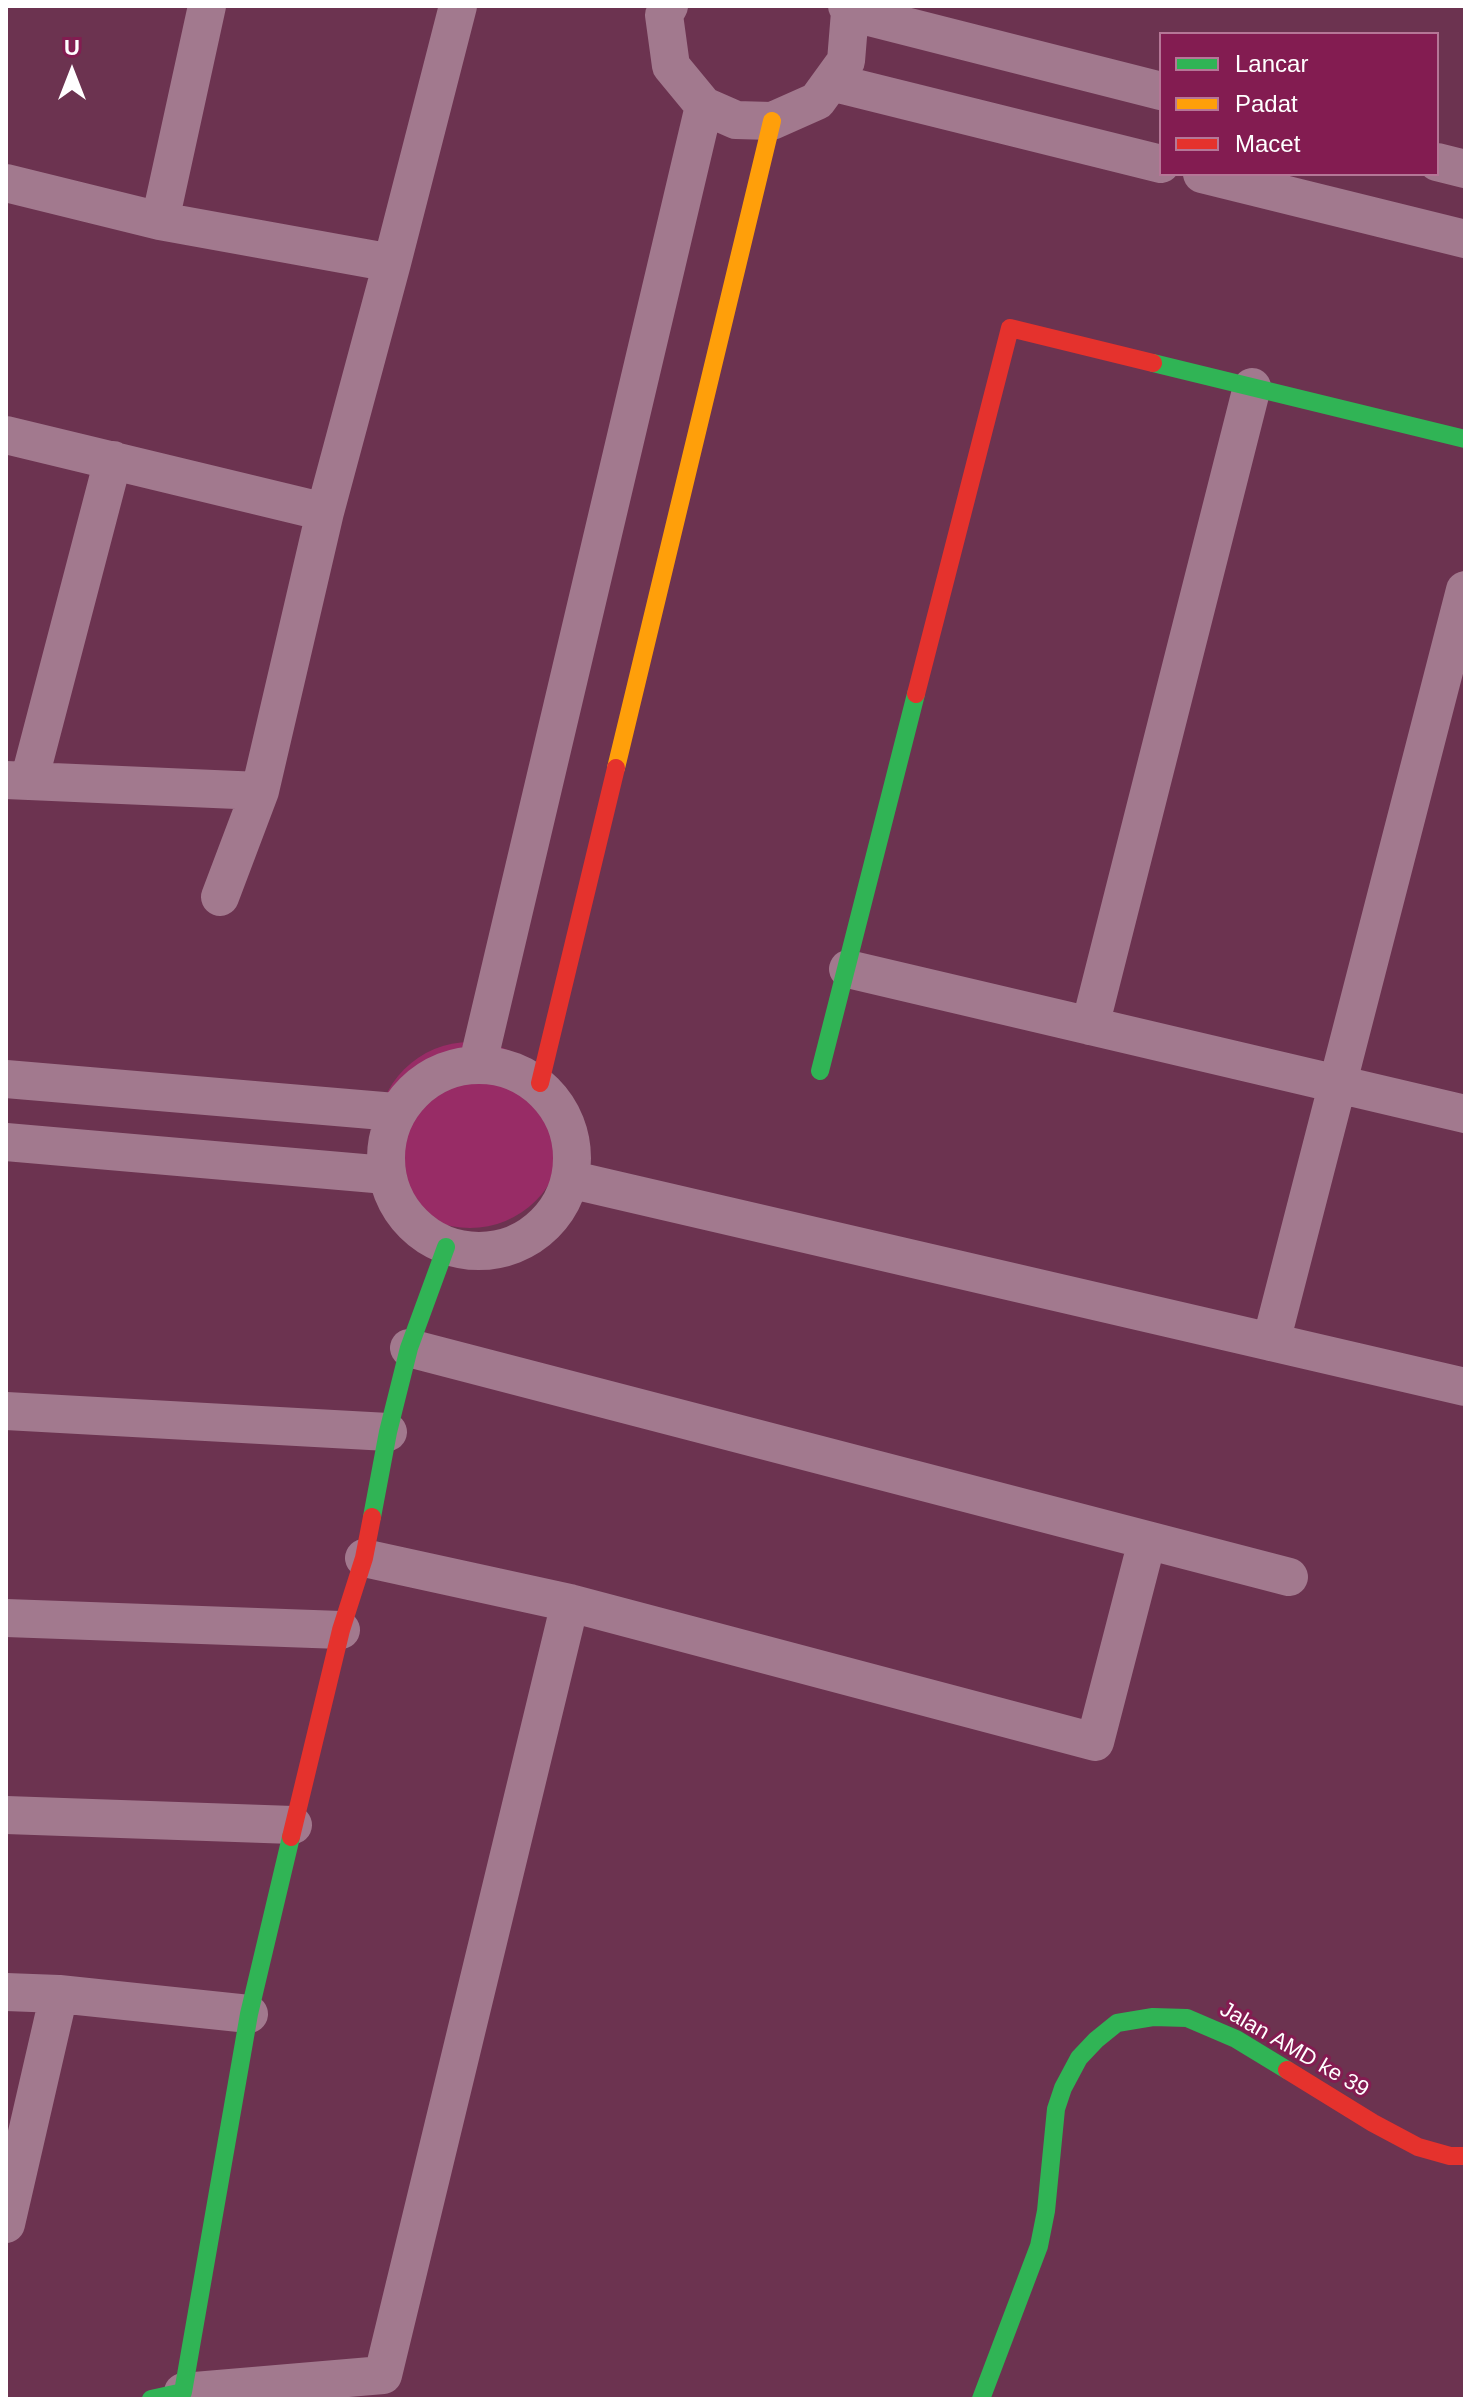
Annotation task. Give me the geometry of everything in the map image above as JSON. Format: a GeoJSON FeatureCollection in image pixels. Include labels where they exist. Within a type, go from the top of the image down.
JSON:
{"type":"FeatureCollection","features":[{"type":"Feature","properties":{"kind":"street"},"geometry":{"type":"LineString","coordinates":[[160,221],[207,6]]}},
{"type":"Feature","properties":{"kind":"street"},"geometry":{"type":"LineString","coordinates":[[220,897],[260,791],[325,512],[458,6]]}},
{"type":"Feature","properties":{"kind":"street"},"geometry":{"type":"LineString","coordinates":[[669,6],[664,15],[671,66],[704,106],[736,120],[772,121],[817,101],[846,61],[848,9],[1159,90]]}},
{"type":"Feature","properties":{"kind":"street"},"geometry":{"type":"LineString","coordinates":[[831,82],[1159,164]]}},
{"type":"Feature","properties":{"kind":"street"},"geometry":{"type":"LineString","coordinates":[[478,1063],[704,106]]}},
{"type":"Feature","properties":{"kind":"street"},"geometry":{"type":"LineString","coordinates":[[540,1083],[772,121]]}},
{"type":"Feature","properties":{"kind":"street"},"geometry":{"type":"LineString","coordinates":[[1439,162],[1465,169]]}},
{"type":"Feature","properties":{"kind":"street"},"geometry":{"type":"LineString","coordinates":[[1210,176],[1465,239]]}},
{"type":"Feature","properties":{"kind":"street"},"geometry":{"type":"LineString","coordinates":[[6,183],[160,221],[392,263]]}},
{"type":"Feature","properties":{"kind":"street"},"geometry":{"type":"LineString","coordinates":[[820,1071],[1010,328],[1465,439]]}},
{"type":"Feature","properties":{"kind":"street"},"geometry":{"type":"LineString","coordinates":[[1090,1026],[1252,387]]}},
{"type":"Feature","properties":{"kind":"street"},"geometry":{"type":"LineString","coordinates":[[6,435],[325,512]]}},
{"type":"Feature","properties":{"kind":"street"},"geometry":{"type":"LineString","coordinates":[[113,460],[18,780],[260,791]]}},
{"type":"Feature","properties":{"kind":"street"},"geometry":{"type":"LineString","coordinates":[[1271,1342],[1465,590]]}},
{"type":"Feature","properties":{"kind":"street"},"geometry":{"type":"LineString","coordinates":[[848,969],[1465,1114]]}},
{"type":"Feature","properties":{"kind":"street"},"geometry":{"type":"LineString","coordinates":[[478,1063],[540,1083],[570,1127],[573,1180],[547,1227],[499,1251],[446,1247],[406,1219],[386,1175],[385,1143],[395,1112],[429,1076],[478,1063]]}},
{"type":"Feature","properties":{"kind":"street"},"geometry":{"type":"LineString","coordinates":[[6,1079],[395,1112]]}},
{"type":"Feature","properties":{"kind":"street"},"geometry":{"type":"LineString","coordinates":[[6,1142],[386,1175]]}},
{"type":"Feature","properties":{"kind":"street"},"geometry":{"type":"LineString","coordinates":[[573,1180],[1465,1387]]}},
{"type":"Feature","properties":{"kind":"street"},"geometry":{"type":"LineString","coordinates":[[446,1247],[409,1348],[388,1432],[364,1558],[341,1630],[249,2014],[167,2396],[383,2375],[570,1603]]}},
{"type":"Feature","properties":{"kind":"street"},"geometry":{"type":"LineString","coordinates":[[409,1348],[1289,1577]]}},
{"type":"Feature","properties":{"kind":"street"},"geometry":{"type":"LineString","coordinates":[[6,1411],[388,1432]]}},
{"type":"Feature","properties":{"kind":"street"},"geometry":{"type":"LineString","coordinates":[[364,1558],[570,1603],[1095,1742],[1147,1541]]}},
{"type":"Feature","properties":{"kind":"street"},"geometry":{"type":"LineString","coordinates":[[6,1618],[341,1630]]}},
{"type":"Feature","properties":{"kind":"street"},"geometry":{"type":"LineString","coordinates":[[6,1815],[293,1825]]}},
{"type":"Feature","properties":{"kind":"street"},"geometry":{"type":"LineString","coordinates":[[6,1992],[59,1994],[249,2014]]}},
{"type":"Feature","properties":{"kind":"street"},"geometry":{"type":"LineString","coordinates":[[6,2224],[59,1994]]}},
{"type":"Feature","properties":{"kind":"street","name":"Jalan AMD ke 39"},"geometry":{"type":"LineString","coordinates":[[981,2399],[1039,2246],[1046,2211],[1056,2109],[1063,2088],[1079,2058],[1117,2023],[1153,2017],[1187,2018],[1236,2039],[1418,2147],[1450,2156],[1465,2156]]}},
{"type":"Feature","properties":{"kind":"shaded area"},"geometry":{"type":"Polygon","coordinates":[[[470,1042],[505,1049],[535,1070],[556,1100],[563,1135],[556,1170],[535,1200],[505,1221],[470,1228],[435,1221],[405,1200],[384,1170],[377,1135],[384,1100],[405,1070],[435,1049],[470,1042]]]}},
{"type":"Feature","properties":{"kind":"traffic: fast"},"geometry":{"type":"LineString","coordinates":[[1153,363],[1465,439]]}},
{"type":"Feature","properties":{"kind":"traffic: fast"},"geometry":{"type":"LineString","coordinates":[[820,1071],[916,694]]}},
{"type":"Feature","properties":{"kind":"traffic: fast"},"geometry":{"type":"LineString","coordinates":[[372,1517],[388,1432],[409,1348],[446,1247]]}},
{"type":"Feature","properties":{"kind":"traffic: fast"},"geometry":{"type":"LineString","coordinates":[[151,2399],[183,2392],[249,2014],[291,1837]]}},
{"type":"Feature","properties":{"kind":"traffic: fast"},"geometry":{"type":"LineString","coordinates":[[981,2399],[1039,2246],[1046,2211],[1056,2109],[1079,2058],[1117,2023],[1153,2017],[1187,2018],[1236,2039],[1287,2070]]}},
{"type":"Feature","properties":{"kind":"traffic: slow"},"geometry":{"type":"LineString","coordinates":[[616,768],[772,121]]}},
{"type":"Feature","properties":{"kind":"traffic: jam"},"geometry":{"type":"LineString","coordinates":[[916,694],[1010,328],[1153,363]]}},
{"type":"Feature","properties":{"kind":"traffic: jam"},"geometry":{"type":"LineString","coordinates":[[540,1083],[616,768]]}},
{"type":"Feature","properties":{"kind":"traffic: jam"},"geometry":{"type":"LineString","coordinates":[[291,1837],[372,1517]]}},
{"type":"Feature","properties":{"kind":"traffic: jam"},"geometry":{"type":"LineString","coordinates":[[1287,2070],[1418,2147],[1450,2156],[1465,2156]]}}]}
